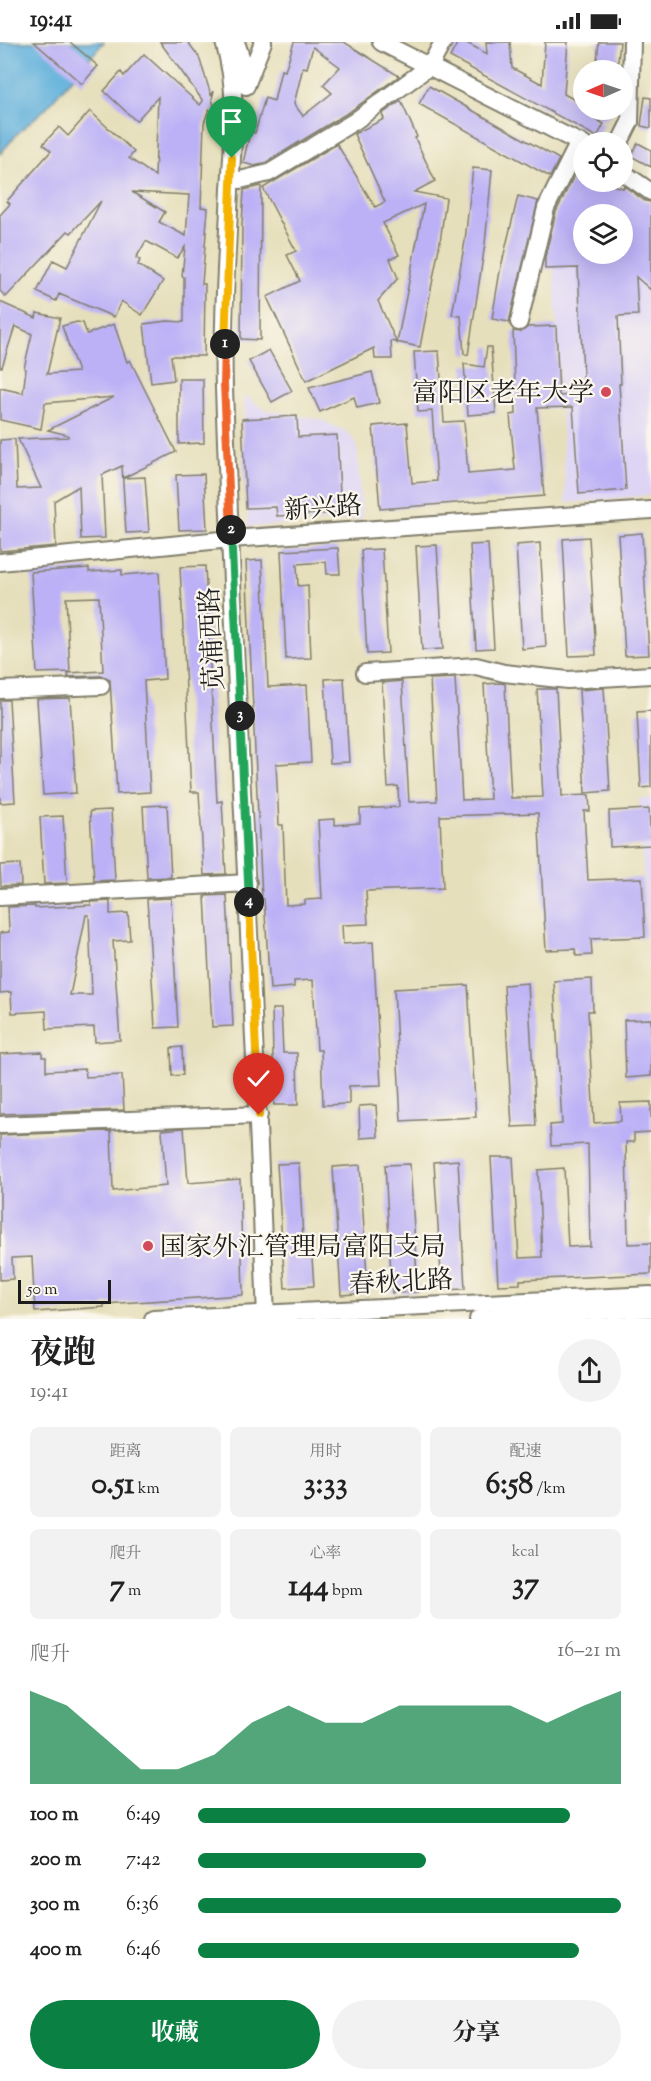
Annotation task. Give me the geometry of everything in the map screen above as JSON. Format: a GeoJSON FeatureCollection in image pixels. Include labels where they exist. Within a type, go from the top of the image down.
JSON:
{"type":"FeatureCollection","features":[{"type":"Feature","properties":{"kind":"street"},"geometry":{"type":"LineString","coordinates":[[224,42],[241,96]]}},
{"type":"Feature","properties":{"kind":"street"},"geometry":{"type":"LineString","coordinates":[[236,42],[241,57],[241,96]]}},
{"type":"Feature","properties":{"kind":"street"},"geometry":{"type":"LineString","coordinates":[[241,96],[263,42]]}},
{"type":"Feature","properties":{"kind":"street"},"geometry":{"type":"LineString","coordinates":[[381,42],[573,139]]}},
{"type":"Feature","properties":{"kind":"street"},"geometry":{"type":"LineString","coordinates":[[240,180],[269,173],[355,122],[429,66],[443,42]]}},
{"type":"Feature","properties":{"kind":"street"},"geometry":{"type":"LineString","coordinates":[[625,132],[630,122],[632,42]]}},
{"type":"Feature","properties":{"kind":"street","name":"苋浦西路"},"geometry":{"type":"LineString","coordinates":[[241,96],[234,382],[236,539],[248,883],[259,1115],[272,1316]]}},
{"type":"Feature","properties":{"kind":"street","name":"苋浦西路"},"geometry":{"type":"LineString","coordinates":[[241,96],[227,253],[224,384],[236,539],[272,1316]]}},
{"type":"Feature","properties":{"kind":"street"},"geometry":{"type":"LineString","coordinates":[[519,322],[546,208],[573,158]]}},
{"type":"Feature","properties":{"kind":"street"},"geometry":{"type":"LineString","coordinates":[[633,180],[651,192]]}},
{"type":"Feature","properties":{"kind":"street","name":"新兴路"},"geometry":{"type":"LineString","coordinates":[[0,562],[236,539],[651,510]]}},
{"type":"Feature","properties":{"kind":"street"},"geometry":{"type":"LineString","coordinates":[[365,673],[476,666],[504,673],[568,680],[651,675]]}},
{"type":"Feature","properties":{"kind":"street"},"geometry":{"type":"LineString","coordinates":[[0,690],[101,686]]}},
{"type":"Feature","properties":{"kind":"street"},"geometry":{"type":"LineString","coordinates":[[0,897],[248,883]]}},
{"type":"Feature","properties":{"kind":"street"},"geometry":{"type":"LineString","coordinates":[[0,1125],[259,1115]]}},
{"type":"Feature","properties":{"kind":"street","name":"春秋北路"},"geometry":{"type":"LineString","coordinates":[[153,1319],[272,1316],[651,1295]]}},
{"type":"Feature","properties":{"kind":"street"},"geometry":{"type":"LineString","coordinates":[[478,1319],[651,1309]]}},
{"type":"Feature","properties":{"kind":"shaded area","name":"富阳区老年大学"},"geometry":{"type":"Polygon","coordinates":[[[623,266],[651,290],[651,495],[566,503],[554,269],[623,266]]]}},
{"type":"Feature","properties":{"kind":"shaded area"},"geometry":{"type":"Polygon","coordinates":[[[244,395],[266,410],[319,419],[347,432],[357,445],[362,519],[248,527],[244,395]]]}},
{"type":"Feature","properties":{"kind":"shaded area"},"geometry":{"type":"Polygon","coordinates":[[[651,798],[651,961],[648,961],[639,799],[651,798]]]}},
{"type":"Feature","properties":{"kind":"water"},"geometry":{"type":"Polygon","coordinates":[[[0,42],[104,42],[45,109],[18,133],[0,154],[0,42]]]}},
{"type":"Feature","properties":{"kind":"building"},"geometry":{"type":"Polygon","coordinates":[[[34,42],[70,42],[98,66],[82,84],[34,42]]]}},
{"type":"Feature","properties":{"kind":"building"},"geometry":{"type":"Polygon","coordinates":[[[160,42],[188,42],[199,57],[211,95],[214,91],[212,99],[218,119],[209,109],[204,123],[201,207],[208,208],[202,284],[205,284],[204,356],[171,356],[174,380],[151,383],[144,324],[167,321],[184,322],[184,277],[182,276],[185,247],[177,258],[146,241],[136,258],[140,260],[138,265],[163,281],[142,315],[121,301],[114,317],[59,294],[56,301],[37,292],[53,260],[67,267],[101,201],[71,233],[68,231],[6,297],[0,291],[0,215],[10,204],[7,201],[51,151],[43,144],[59,127],[68,136],[90,111],[134,152],[129,158],[155,176],[158,97],[136,121],[104,91],[121,72],[124,76],[144,54],[200,105],[203,101],[160,42]],[[132,192],[165,212],[159,222],[186,236],[189,195],[132,192]]]}},
{"type":"Feature","properties":{"kind":"building"},"geometry":{"type":"Polygon","coordinates":[[[294,42],[344,42],[399,76],[349,112],[265,163],[255,166],[243,163],[250,132],[255,133],[265,98],[274,101],[281,70],[285,71],[294,42]],[[313,47],[307,68],[303,67],[294,104],[303,116],[332,93],[323,85],[340,67],[313,47]]]}},
{"type":"Feature","properties":{"kind":"building"},"geometry":{"type":"Polygon","coordinates":[[[458,42],[465,42],[487,54],[486,42],[510,42],[512,68],[542,84],[545,42],[568,42],[564,94],[573,99],[573,120],[597,120],[604,124],[600,132],[588,132],[450,57],[458,42]]]}},
{"type":"Feature","properties":{"kind":"building"},"geometry":{"type":"Polygon","coordinates":[[[599,42],[620,42],[618,60],[597,60],[599,42]]]}},
{"type":"Feature","properties":{"kind":"building"},"geometry":{"type":"Polygon","coordinates":[[[429,86],[559,159],[550,177],[419,104],[429,86]]]}},
{"type":"Feature","properties":{"kind":"building"},"geometry":{"type":"Polygon","coordinates":[[[645,97],[651,98],[651,128],[641,126],[645,97]]]}},
{"type":"Feature","properties":{"kind":"building"},"geometry":{"type":"Polygon","coordinates":[[[401,101],[435,181],[414,192],[446,198],[420,347],[391,341],[392,359],[375,359],[374,348],[306,381],[267,297],[300,281],[287,255],[296,251],[263,188],[337,144],[375,207],[385,202],[354,134],[384,119],[382,114],[401,101]],[[424,204],[383,223],[399,255],[390,259],[398,278],[378,301],[397,342],[424,204]]]}},
{"type":"Feature","properties":{"kind":"building"},"geometry":{"type":"Polygon","coordinates":[[[638,143],[651,150],[651,167],[633,157],[638,143]]]}},
{"type":"Feature","properties":{"kind":"building"},"geometry":{"type":"Polygon","coordinates":[[[473,168],[492,170],[485,244],[468,355],[464,354],[461,316],[452,315],[465,241],[473,168]]]}},
{"type":"Feature","properties":{"kind":"building"},"geometry":{"type":"Polygon","coordinates":[[[573,178],[573,192],[632,192],[645,201],[651,202],[651,290],[636,277],[638,315],[618,316],[621,384],[619,384],[626,490],[579,494],[573,407],[537,408],[544,496],[380,509],[373,426],[407,423],[412,483],[437,481],[432,411],[418,412],[414,352],[439,351],[444,422],[464,421],[468,474],[515,470],[510,415],[516,414],[513,331],[521,332],[528,327],[556,326],[559,396],[584,394],[578,268],[545,269],[545,257],[556,212],[573,178]]]}},
{"type":"Feature","properties":{"kind":"building"},"geometry":{"type":"Polygon","coordinates":[[[261,186],[260,340],[241,339],[244,190],[261,186]]]}},
{"type":"Feature","properties":{"kind":"building"},"geometry":{"type":"Polygon","coordinates":[[[518,196],[538,201],[509,322],[492,319],[500,271],[518,196]]]}},
{"type":"Feature","properties":{"kind":"building"},"geometry":{"type":"Polygon","coordinates":[[[0,302],[36,318],[37,313],[60,318],[47,374],[78,372],[62,326],[77,322],[83,323],[87,334],[114,324],[127,362],[130,360],[176,452],[123,478],[145,477],[149,532],[126,533],[122,466],[102,475],[105,538],[81,539],[79,486],[54,501],[56,546],[0,551],[0,440],[15,439],[17,489],[41,488],[18,439],[68,437],[68,435],[48,430],[114,397],[45,403],[41,429],[0,420],[0,388],[23,393],[26,369],[24,368],[32,334],[15,326],[2,367],[0,367],[0,302]]]}},
{"type":"Feature","properties":{"kind":"building"},"geometry":{"type":"Polygon","coordinates":[[[487,347],[491,347],[496,413],[468,415],[464,364],[484,367],[487,347]]]}},
{"type":"Feature","properties":{"kind":"building"},"geometry":{"type":"Polygon","coordinates":[[[269,350],[292,391],[272,402],[249,361],[269,350]]]}},
{"type":"Feature","properties":{"kind":"building"},"geometry":{"type":"Polygon","coordinates":[[[372,372],[379,403],[357,408],[354,397],[320,412],[309,388],[372,372]]]}},
{"type":"Feature","properties":{"kind":"building"},"geometry":{"type":"Polygon","coordinates":[[[179,379],[203,379],[204,443],[179,444],[179,379]]]}},
{"type":"Feature","properties":{"kind":"building"},"geometry":{"type":"Polygon","coordinates":[[[297,416],[298,437],[337,435],[341,513],[277,516],[276,507],[246,508],[242,419],[297,416]]]}},
{"type":"Feature","properties":{"kind":"building"},"geometry":{"type":"Polygon","coordinates":[[[204,474],[207,529],[179,530],[176,475],[204,474]]]}},
{"type":"Feature","properties":{"kind":"building"},"geometry":{"type":"Polygon","coordinates":[[[642,533],[649,655],[625,656],[618,535],[642,533]]]}},
{"type":"Feature","properties":{"kind":"building"},"geometry":{"type":"Polygon","coordinates":[[[589,537],[596,655],[569,656],[563,539],[589,537]]]}},
{"type":"Feature","properties":{"kind":"building"},"geometry":{"type":"Polygon","coordinates":[[[540,543],[546,647],[522,649],[516,545],[540,543]]]}},
{"type":"Feature","properties":{"kind":"building"},"geometry":{"type":"Polygon","coordinates":[[[488,544],[494,648],[476,649],[470,545],[488,544]]]}},
{"type":"Feature","properties":{"kind":"building"},"geometry":{"type":"Polygon","coordinates":[[[437,545],[443,649],[422,650],[416,546],[437,545]]]}},
{"type":"Feature","properties":{"kind":"building"},"geometry":{"type":"Polygon","coordinates":[[[338,548],[340,574],[327,574],[326,562],[297,564],[298,586],[308,585],[311,658],[286,659],[281,551],[338,548]]]}},
{"type":"Feature","properties":{"kind":"building"},"geometry":{"type":"Polygon","coordinates":[[[382,549],[388,653],[367,654],[361,550],[382,549]]]}},
{"type":"Feature","properties":{"kind":"building"},"geometry":{"type":"Polygon","coordinates":[[[262,560],[268,687],[307,685],[311,762],[276,764],[279,825],[283,825],[286,905],[305,904],[305,900],[322,899],[318,820],[335,819],[335,825],[360,823],[360,809],[399,807],[398,786],[388,787],[382,683],[402,681],[409,802],[437,801],[430,679],[455,678],[462,800],[490,799],[484,684],[501,683],[505,684],[511,798],[543,797],[537,689],[556,689],[562,796],[589,795],[590,811],[584,811],[588,880],[642,878],[645,937],[591,939],[592,955],[576,956],[575,949],[546,950],[538,813],[440,816],[443,888],[366,891],[368,924],[342,925],[343,944],[373,942],[381,1085],[349,1086],[349,1104],[323,1105],[321,1050],[317,1050],[313,980],[294,981],[294,987],[270,989],[264,899],[262,899],[246,561],[262,560]]]}},
{"type":"Feature","properties":{"kind":"building"},"geometry":{"type":"Polygon","coordinates":[[[205,566],[217,802],[222,801],[226,874],[204,875],[199,792],[191,792],[180,567],[205,566]]]}},
{"type":"Feature","properties":{"kind":"building"},"geometry":{"type":"Polygon","coordinates":[[[89,568],[89,572],[122,570],[122,575],[159,572],[165,679],[144,681],[150,792],[117,794],[110,680],[101,676],[68,677],[68,673],[103,671],[99,597],[66,598],[70,672],[37,673],[31,572],[89,568]]]}},
{"type":"Feature","properties":{"kind":"building"},"geometry":{"type":"Polygon","coordinates":[[[344,678],[349,762],[330,763],[325,679],[344,678]]]}},
{"type":"Feature","properties":{"kind":"building"},"geometry":{"type":"Polygon","coordinates":[[[604,688],[610,791],[585,793],[579,690],[604,688]]]}},
{"type":"Feature","properties":{"kind":"building"},"geometry":{"type":"Polygon","coordinates":[[[70,698],[76,793],[43,795],[37,699],[70,698]]]}},
{"type":"Feature","properties":{"kind":"building"},"geometry":{"type":"Polygon","coordinates":[[[0,700],[9,700],[15,802],[0,803],[0,700]]]}},
{"type":"Feature","properties":{"kind":"building"},"geometry":{"type":"Polygon","coordinates":[[[651,711],[651,787],[641,788],[637,712],[651,711]]]}},
{"type":"Feature","properties":{"kind":"building"},"geometry":{"type":"Polygon","coordinates":[[[167,805],[171,877],[147,878],[143,806],[167,805]]]}},
{"type":"Feature","properties":{"kind":"building"},"geometry":{"type":"Polygon","coordinates":[[[649,809],[651,845],[610,847],[609,811],[649,809]]]}},
{"type":"Feature","properties":{"kind":"building"},"geometry":{"type":"Polygon","coordinates":[[[111,810],[115,880],[94,881],[90,811],[111,810]]]}},
{"type":"Feature","properties":{"kind":"building"},"geometry":{"type":"Polygon","coordinates":[[[63,816],[67,883],[44,884],[40,817],[63,816]]]}},
{"type":"Feature","properties":{"kind":"building"},"geometry":{"type":"Polygon","coordinates":[[[20,864],[21,885],[1,886],[0,865],[20,864]]]}},
{"type":"Feature","properties":{"kind":"building"},"geometry":{"type":"Polygon","coordinates":[[[227,895],[233,1026],[212,1027],[205,896],[227,895]]]}},
{"type":"Feature","properties":{"kind":"building"},"geometry":{"type":"Polygon","coordinates":[[[171,898],[178,1027],[155,1028],[147,899],[171,898]]]}},
{"type":"Feature","properties":{"kind":"building"},"geometry":{"type":"Polygon","coordinates":[[[110,901],[110,914],[128,913],[130,940],[113,941],[120,1040],[95,1042],[94,1027],[47,1029],[46,1011],[12,1013],[11,992],[0,993],[0,933],[9,932],[8,907],[91,905],[91,902],[110,901]],[[86,915],[70,995],[92,995],[89,915],[86,915]]]}},
{"type":"Feature","properties":{"kind":"building"},"geometry":{"type":"Polygon","coordinates":[[[592,979],[593,1011],[588,1011],[594,1123],[621,1121],[620,1103],[651,1102],[651,1132],[634,1133],[634,1142],[626,1142],[628,1244],[651,1243],[651,1274],[520,1280],[520,1284],[498,1285],[491,1157],[513,1157],[519,1258],[542,1257],[538,1170],[564,1168],[568,1247],[590,1246],[588,1144],[551,1146],[550,1125],[562,1124],[554,981],[592,979]]]}},
{"type":"Feature","properties":{"kind":"building"},"geometry":{"type":"Polygon","coordinates":[[[528,983],[536,1126],[512,1127],[504,985],[528,983]]]}},
{"type":"Feature","properties":{"kind":"building"},"geometry":{"type":"Polygon","coordinates":[[[468,985],[476,1117],[401,1121],[394,989],[468,985]]]}},
{"type":"Feature","properties":{"kind":"building"},"geometry":{"type":"Polygon","coordinates":[[[272,1009],[281,1009],[283,1053],[297,1053],[298,1105],[274,1105],[272,1009]]]}},
{"type":"Feature","properties":{"kind":"building"},"geometry":{"type":"Polygon","coordinates":[[[651,1019],[651,1076],[626,1078],[624,1020],[651,1019]]]}},
{"type":"Feature","properties":{"kind":"building"},"geometry":{"type":"Polygon","coordinates":[[[182,1047],[183,1075],[172,1076],[171,1048],[182,1047]]]}},
{"type":"Feature","properties":{"kind":"building"},"geometry":{"type":"Polygon","coordinates":[[[42,1052],[42,1057],[46,1057],[46,1071],[85,1069],[86,1077],[122,1075],[124,1110],[0,1114],[0,1054],[42,1052]]]}},
{"type":"Feature","properties":{"kind":"building"},"geometry":{"type":"Polygon","coordinates":[[[376,1105],[378,1137],[360,1138],[359,1106],[376,1105]]]}},
{"type":"Feature","properties":{"kind":"building","name":"国家外汇管理局富阳支局"},"geometry":{"type":"Polygon","coordinates":[[[184,1128],[188,1183],[240,1179],[243,1295],[104,1304],[104,1307],[35,1312],[32,1257],[12,1258],[13,1279],[0,1280],[0,1135],[111,1131],[113,1191],[166,1186],[162,1130],[184,1128]]]}},
{"type":"Feature","properties":{"kind":"building"},"geometry":{"type":"Polygon","coordinates":[[[458,1160],[465,1289],[442,1290],[434,1162],[458,1160]]]}},
{"type":"Feature","properties":{"kind":"building"},"geometry":{"type":"Polygon","coordinates":[[[299,1163],[304,1258],[312,1258],[314,1286],[285,1288],[277,1164],[299,1163]]]}},
{"type":"Feature","properties":{"kind":"building"},"geometry":{"type":"Polygon","coordinates":[[[410,1164],[418,1292],[392,1293],[385,1165],[410,1164]]]}},
{"type":"Feature","properties":{"kind":"building"},"geometry":{"type":"Polygon","coordinates":[[[360,1165],[368,1293],[341,1295],[333,1167],[360,1165]]]}},
{"type":"Feature","properties":{"kind":"place","name":"富阳区老年大学"},"geometry":{"type":"Point","coordinates":[606,392]}},
{"type":"Feature","properties":{"kind":"place","name":"国家外汇管理局富阳支局"},"geometry":{"type":"Point","coordinates":[148,1246]}},
{"type":"Feature","properties":{"kind":"route"},"geometry":{"type":"LineString","coordinates":[[232,158],[224,384],[259,1115]]}}]}
